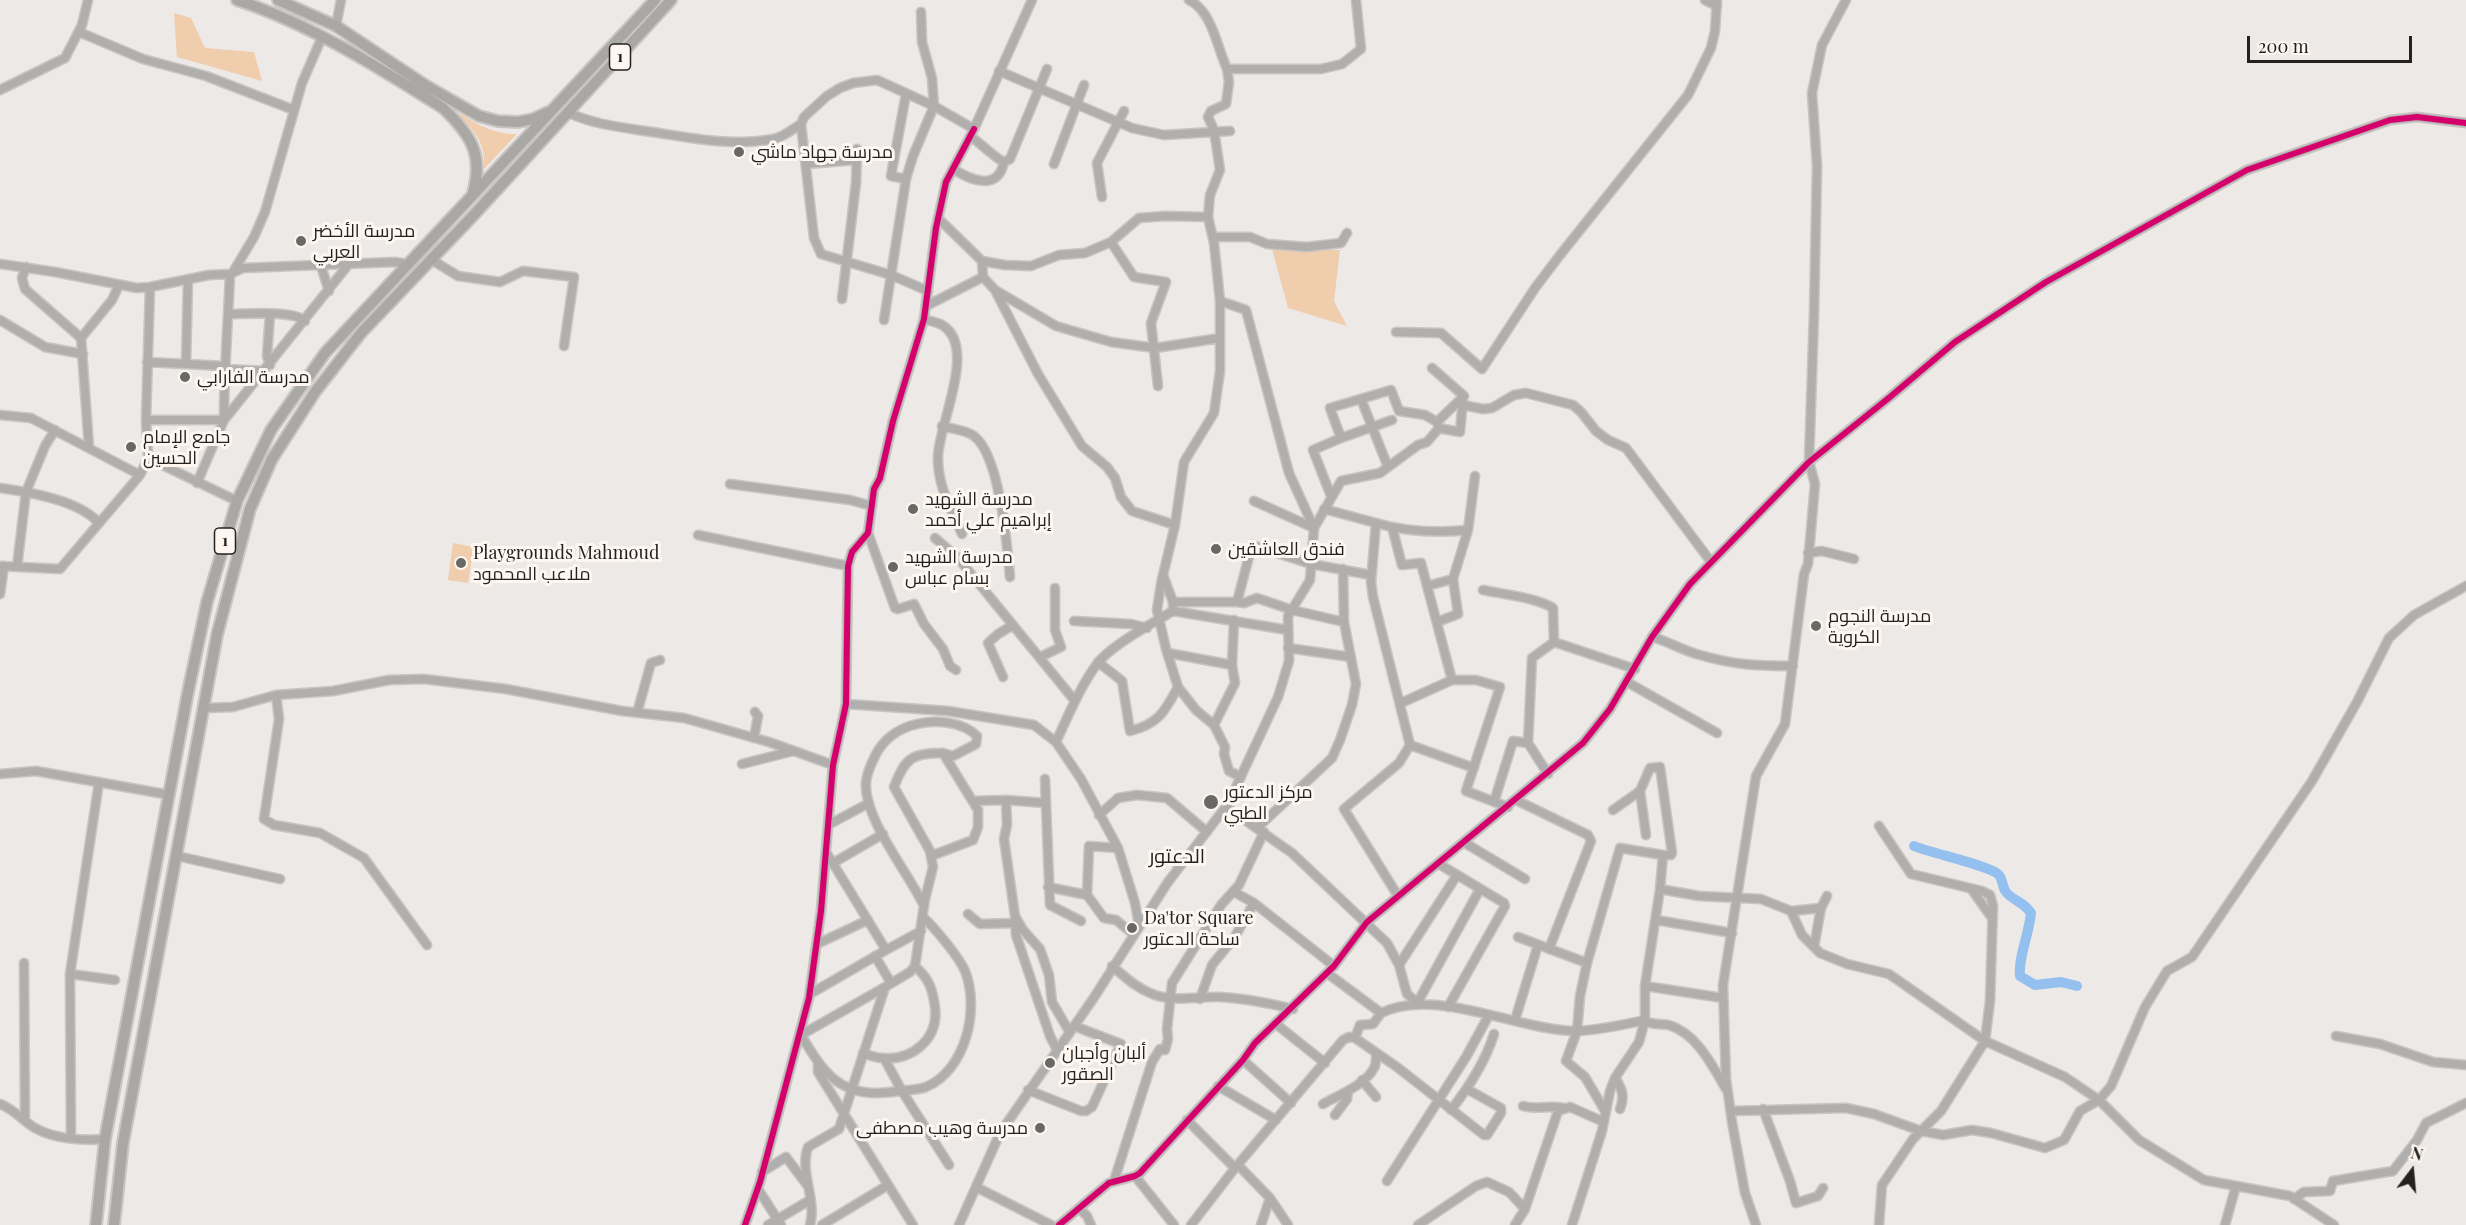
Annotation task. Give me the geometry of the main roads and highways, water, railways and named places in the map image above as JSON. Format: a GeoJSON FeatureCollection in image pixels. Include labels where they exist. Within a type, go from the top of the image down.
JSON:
{"type":"FeatureCollection","features":[{"type":"Feature","properties":{"kind":"main road"},"geometry":{"type":"LineString","coordinates":[[237,0],[272,12],[423,90],[479,116],[498,121],[518,122],[533,119],[554,109]]}},
{"type":"Feature","properties":{"kind":"main road"},"geometry":{"type":"LineString","coordinates":[[278,0],[336,26],[423,90],[443,108],[469,138],[477,161],[477,180],[473,193]]}},
{"type":"Feature","properties":{"kind":"main road","name":"1"},"geometry":{"type":"LineString","coordinates":[[114,1225],[123,1143],[217,634],[250,508],[272,459],[315,392],[362,333],[569,113],[671,0]]}},
{"type":"Feature","properties":{"kind":"main road"},"geometry":{"type":"LineString","coordinates":[[654,1],[661,11]]}},
{"type":"Feature","properties":{"kind":"main road","name":"1"},"geometry":{"type":"LineString","coordinates":[[96,1225],[105,1139],[201,630],[237,501],[271,430],[325,353],[654,1]]}},
{"type":"Feature","properties":{"kind":"main road"},"geometry":{"type":"LineString","coordinates":[[350,325],[362,333]]}},
{"type":"Feature","properties":{"kind":"main road"},"geometry":{"type":"LineString","coordinates":[[201,630],[208,634],[217,634]]}},
{"type":"Feature","properties":{"kind":"main road"},"geometry":{"type":"LineString","coordinates":[[100,1191],[116,1193]]}},
{"type":"Feature","properties":{"kind":"waterway"},"geometry":{"type":"LineString","coordinates":[[1914,846],[1994,871],[1999,875],[2006,892],[2031,913],[2020,976],[2035,985],[2061,982],[2077,986]]}},
{"type":"Feature","properties":{"kind":"place","name":"مدرسة جهاد ماشي"},"geometry":{"type":"Point","coordinates":[739,152]}},
{"type":"Feature","properties":{"kind":"place","name":"مدرسة الأخضر العربي"},"geometry":{"type":"Point","coordinates":[301,241]}},
{"type":"Feature","properties":{"kind":"place","name":"مدرسة الفارابي"},"geometry":{"type":"Point","coordinates":[185,377]}},
{"type":"Feature","properties":{"kind":"place","name":"جامع الإمام الحسين"},"geometry":{"type":"Point","coordinates":[131,447]}},
{"type":"Feature","properties":{"kind":"place","name":"مدرسة الشهيد إبراهيم علي أحمد"},"geometry":{"type":"Point","coordinates":[913,509]}},
{"type":"Feature","properties":{"kind":"place","name":"فندق العاشقين"},"geometry":{"type":"Point","coordinates":[1216,549]}},
{"type":"Feature","properties":{"kind":"place","name":"Playgrounds Mahmoud ملاعب المحمود"},"geometry":{"type":"Point","coordinates":[461,563]}},
{"type":"Feature","properties":{"kind":"place","name":"مدرسة الشهيد بسام عباس"},"geometry":{"type":"Point","coordinates":[893,567]}},
{"type":"Feature","properties":{"kind":"place","name":"مدرسة النجوم الكروية"},"geometry":{"type":"Point","coordinates":[1816,626]}},
{"type":"Feature","properties":{"kind":"place","name":"مركز الدعتور الطبي"},"geometry":{"type":"Point","coordinates":[1211,802]}},
{"type":"Feature","properties":{"kind":"place","name":"Da'tor Square ساحة الدعتور"},"geometry":{"type":"Point","coordinates":[1132,928]}},
{"type":"Feature","properties":{"kind":"place","name":"ألبان وأجبان الصقور"},"geometry":{"type":"Point","coordinates":[1050,1063]}},
{"type":"Feature","properties":{"kind":"place","name":"مدرسة وهيب مصطفى"},"geometry":{"type":"Point","coordinates":[1040,1128]}},
{"type":"Feature","properties":{"kind":"district","name":"الدعتور"},"geometry":{"type":"Point","coordinates":[1177,857]}}]}
